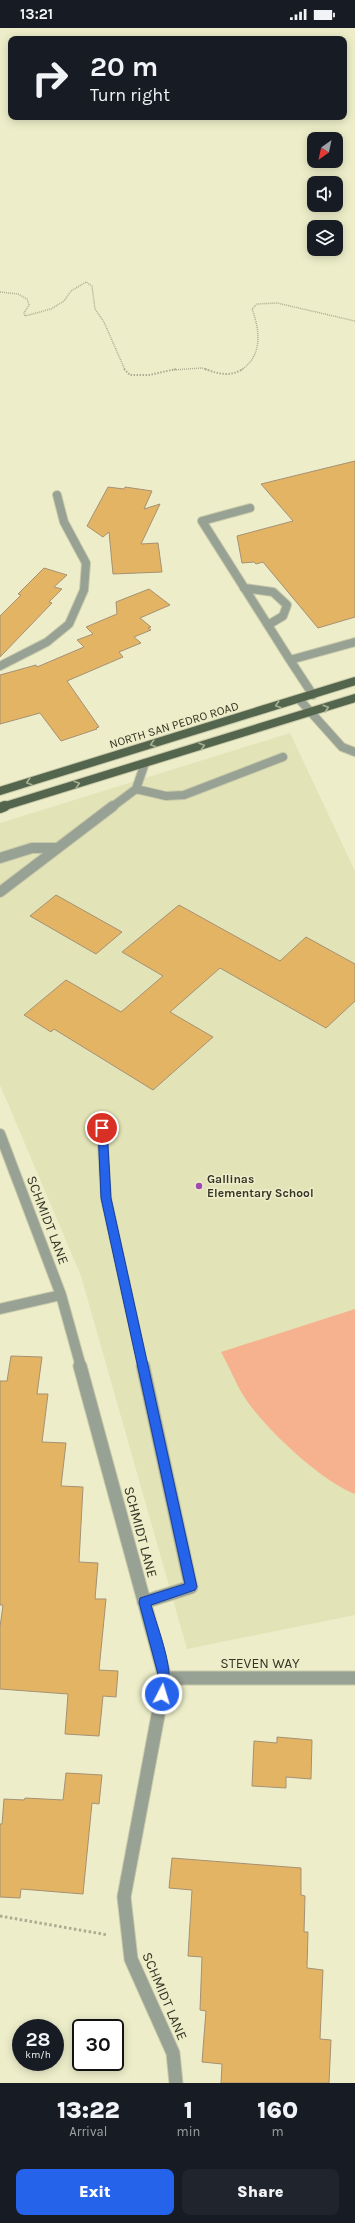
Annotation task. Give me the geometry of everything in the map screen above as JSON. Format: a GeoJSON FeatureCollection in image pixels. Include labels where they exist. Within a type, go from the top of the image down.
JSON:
{"type":"FeatureCollection","features":[{"type":"Feature","properties":{"kind":"main road","name":"NORTH SAN PEDRO ROAD"},"geometry":{"type":"LineString","coordinates":[[0,791],[355,682]]}},
{"type":"Feature","properties":{"kind":"main road"},"geometry":{"type":"LineString","coordinates":[[0,808],[355,698]]}},
{"type":"Feature","properties":{"kind":"street"},"geometry":{"type":"LineString","coordinates":[[0,666],[47,642],[69,624],[84,590],[86,563],[64,522],[57,495]]}},
{"type":"Feature","properties":{"kind":"street"},"geometry":{"type":"LineString","coordinates":[[250,508],[202,521],[313,695]]}},
{"type":"Feature","properties":{"kind":"street"},"geometry":{"type":"LineString","coordinates":[[244,588],[262,589],[279,594],[287,605],[282,616],[268,625]]}},
{"type":"Feature","properties":{"kind":"street"},"geometry":{"type":"LineString","coordinates":[[290,660],[355,642]]}},
{"type":"Feature","properties":{"kind":"street"},"geometry":{"type":"LineString","coordinates":[[299,699],[342,747],[355,752]]}},
{"type":"Feature","properties":{"kind":"street"},"geometry":{"type":"LineString","coordinates":[[136,789],[154,795],[173,797],[184,795],[283,757]]}},
{"type":"Feature","properties":{"kind":"street"},"geometry":{"type":"LineString","coordinates":[[0,892],[136,789],[145,763]]}},
{"type":"Feature","properties":{"kind":"street"},"geometry":{"type":"LineString","coordinates":[[0,858],[32,848],[57,848]]}},
{"type":"Feature","properties":{"kind":"street"},"geometry":{"type":"LineString","coordinates":[[102,1128],[106,1198],[191,1587],[144,1602]]}},
{"type":"Feature","properties":{"kind":"street","name":"SCHMIDT LANE"},"geometry":{"type":"LineString","coordinates":[[1,1138],[61,1295],[165,1678],[124,1897],[131,1959],[173,2053],[176,2083]]}},
{"type":"Feature","properties":{"kind":"street"},"geometry":{"type":"LineString","coordinates":[[0,1309],[61,1295]]}},
{"type":"Feature","properties":{"kind":"street","name":"STEVEN WAY"},"geometry":{"type":"LineString","coordinates":[[165,1678],[355,1678]]}},
{"type":"Feature","properties":{"kind":"path"},"geometry":{"type":"LineString","coordinates":[[0,292],[18,294],[27,299],[29,305],[24,313],[25,316],[51,309],[64,301],[71,290],[86,282],[92,286],[95,309],[104,322],[124,369],[130,375],[138,376],[177,369],[202,368],[222,375],[237,373],[251,364],[257,351],[258,325],[252,309],[257,304],[276,303],[355,322]]}},
{"type":"Feature","properties":{"kind":"path"},"geometry":{"type":"LineString","coordinates":[[0,1916],[128,1939]]}},
{"type":"Feature","properties":{"kind":"shaded area","name":"Gallinas Elementary School"},"geometry":{"type":"Polygon","coordinates":[[[290,733],[355,871],[355,1615],[187,1649],[81,1276],[0,1085],[0,823],[290,733]]]}},
{"type":"Feature","properties":{"kind":"shaded area"},"geometry":{"type":"Polygon","coordinates":[[[355,1309],[355,1494],[341,1488],[311,1467],[281,1440],[256,1413],[243,1396],[221,1352],[355,1309]]]}},
{"type":"Feature","properties":{"kind":"building"},"geometry":{"type":"Polygon","coordinates":[[[355,461],[355,617],[318,628],[263,562],[256,564],[254,562],[242,563],[237,536],[293,521],[261,484],[355,461]]]}},
{"type":"Feature","properties":{"kind":"building"},"geometry":{"type":"Polygon","coordinates":[[[108,487],[124,489],[125,487],[152,491],[144,509],[160,504],[141,544],[158,543],[162,572],[113,574],[109,532],[103,537],[87,526],[108,487]]]}},
{"type":"Feature","properties":{"kind":"building"},"geometry":{"type":"Polygon","coordinates":[[[44,568],[67,575],[54,587],[62,589],[49,602],[52,603],[0,657],[0,616],[21,595],[18,594],[44,568]]]}},
{"type":"Feature","properties":{"kind":"building"},"geometry":{"type":"Polygon","coordinates":[[[149,589],[170,605],[140,618],[151,627],[148,628],[151,630],[134,637],[141,643],[119,652],[123,657],[67,681],[99,727],[96,728],[97,729],[61,741],[40,713],[0,724],[0,675],[36,665],[37,667],[84,647],[77,640],[93,634],[86,627],[117,614],[116,602],[149,589]]]}},
{"type":"Feature","properties":{"kind":"building"},"geometry":{"type":"Polygon","coordinates":[[[56,895],[122,932],[96,954],[30,916],[56,895]]]}},
{"type":"Feature","properties":{"kind":"building"},"geometry":{"type":"Polygon","coordinates":[[[179,905],[280,961],[306,937],[355,964],[355,1001],[326,1028],[220,968],[170,1012],[213,1037],[153,1090],[54,1029],[51,1032],[24,1015],[66,980],[121,1012],[163,976],[122,952],[179,905]]]}},
{"type":"Feature","properties":{"kind":"building"},"geometry":{"type":"Polygon","coordinates":[[[11,1356],[42,1357],[37,1394],[48,1394],[42,1442],[66,1443],[61,1486],[83,1487],[79,1562],[98,1563],[95,1599],[106,1599],[99,1670],[118,1671],[116,1697],[103,1696],[99,1736],[65,1734],[68,1694],[0,1689],[0,1627],[3,1605],[0,1605],[0,1381],[7,1381],[11,1356]]]}},
{"type":"Feature","properties":{"kind":"building"},"geometry":{"type":"Polygon","coordinates":[[[277,1737],[312,1740],[311,1779],[286,1777],[286,1788],[252,1786],[254,1741],[277,1743],[277,1737]]]}},
{"type":"Feature","properties":{"kind":"building"},"geometry":{"type":"Polygon","coordinates":[[[66,1773],[102,1775],[99,1804],[92,1803],[83,1894],[21,1889],[20,1898],[0,1897],[0,1824],[2,1824],[4,1799],[24,1800],[25,1798],[63,1800],[66,1773]]]}},
{"type":"Feature","properties":{"kind":"building"},"geometry":{"type":"Polygon","coordinates":[[[172,1858],[301,1868],[301,1895],[305,1896],[304,1932],[308,1932],[307,1968],[323,1970],[320,2039],[331,2040],[329,2083],[221,2083],[222,2064],[202,2062],[206,2011],[200,2010],[202,1957],[188,1956],[192,1890],[169,1888],[172,1858]]]}},
{"type":"Feature","properties":{"kind":"place","name":"Gallinas Elementary School"},"geometry":{"type":"Point","coordinates":[199,1186]}},
{"type":"Feature","properties":{"kind":"route"},"geometry":{"type":"LineString","coordinates":[[102,1128],[106,1198],[191,1587],[144,1602],[165,1678],[162,1694]]}}]}
